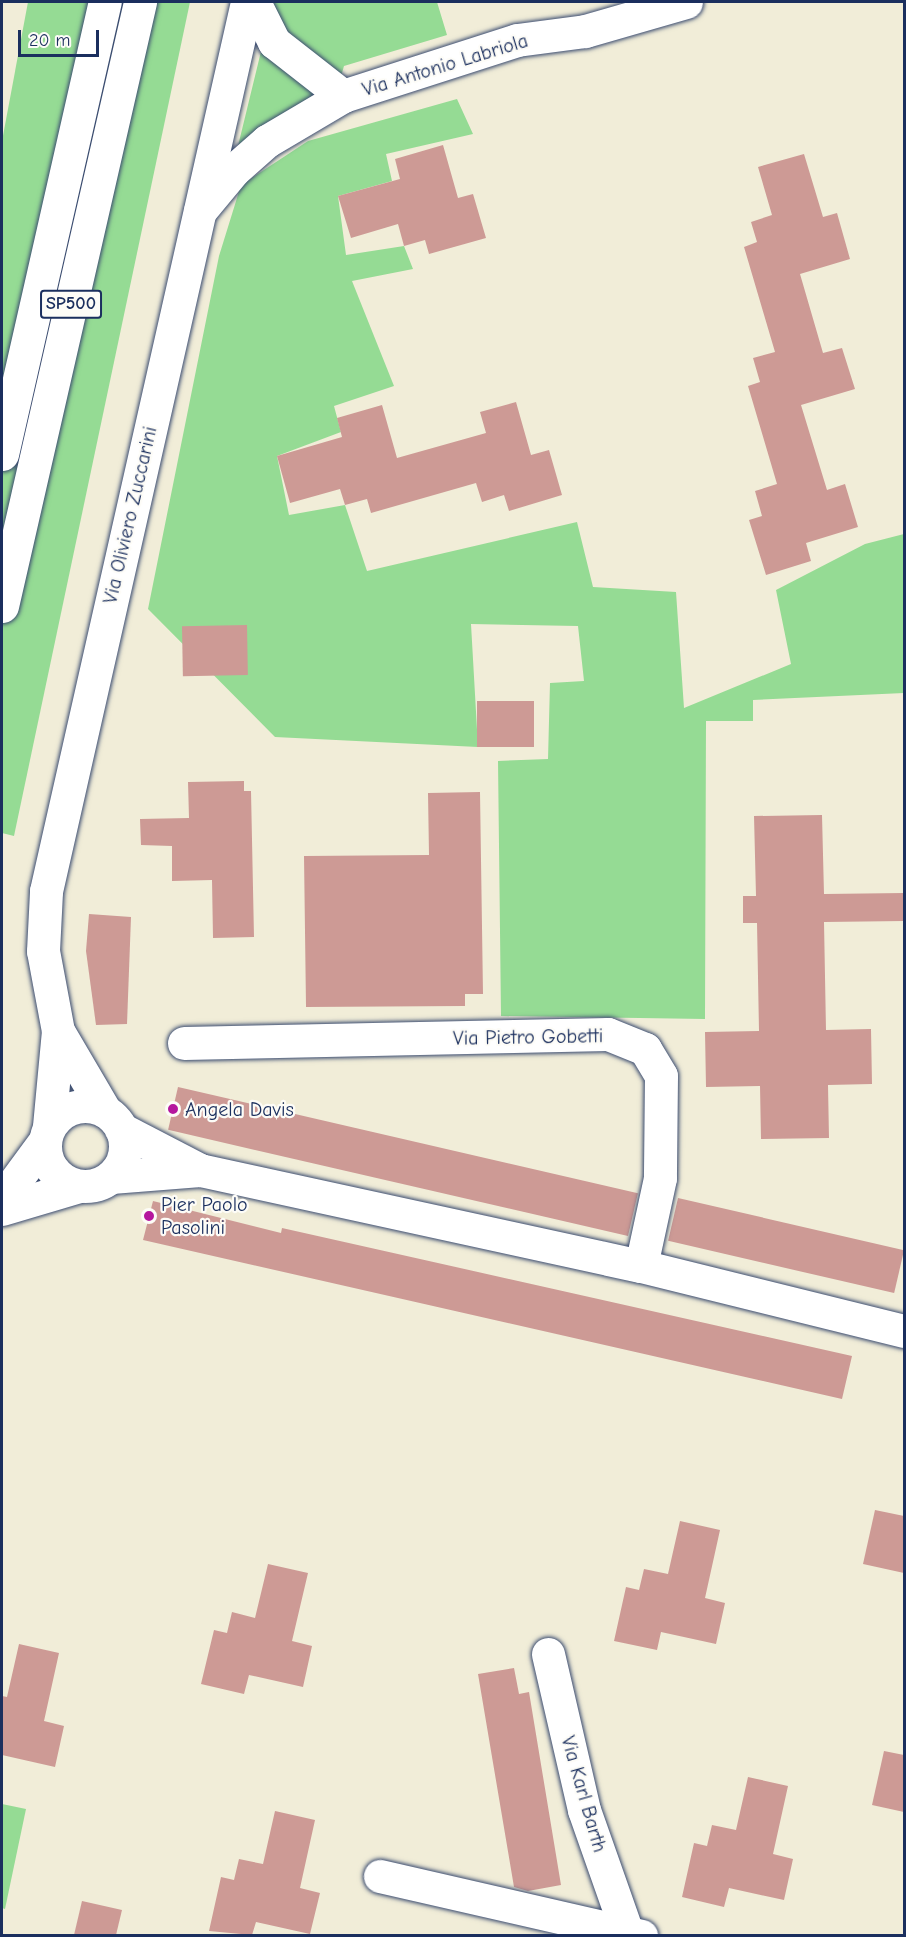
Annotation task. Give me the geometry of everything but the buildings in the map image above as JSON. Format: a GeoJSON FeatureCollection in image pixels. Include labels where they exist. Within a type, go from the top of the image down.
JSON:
{"type":"FeatureCollection","features":[{"type":"Feature","properties":{"kind":"main road","name":"SP500"},"geometry":{"type":"LineString","coordinates":[[2,454],[105,2]]}},
{"type":"Feature","properties":{"kind":"main road","name":"SP500"},"geometry":{"type":"LineString","coordinates":[[2,606],[140,2]]}},
{"type":"Feature","properties":{"kind":"main road","name":"Via Oliviero Zuccarini"},"geometry":{"type":"LineString","coordinates":[[79,1186],[57,1177],[49,1167],[47,1134],[58,1031],[43,951],[49,865],[247,2]]}},
{"type":"Feature","properties":{"kind":"main road","name":"Via Antonio Labriola"},"geometry":{"type":"LineString","coordinates":[[254,2],[274,42],[343,96]]}},
{"type":"Feature","properties":{"kind":"main road","name":"Via Antonio Labriola"},"geometry":{"type":"LineString","coordinates":[[200,211],[234,170],[267,141],[343,96],[517,40],[585,31],[686,2]]}},
{"type":"Feature","properties":{"kind":"main road","name":"Via Oliviero Zuccarini"},"geometry":{"type":"LineString","coordinates":[[58,1031],[113,1120],[124,1155],[111,1177]]}},
{"type":"Feature","properties":{"kind":"main road","name":"Via Pietro Gobetti"},"geometry":{"type":"LineString","coordinates":[[184,1042],[608,1034],[645,1049],[661,1076],[660,1167],[641,1266]]}},
{"type":"Feature","properties":{"kind":"main road"},"geometry":{"type":"LineString","coordinates":[[2,1199],[68,1108],[81,1105],[113,1120],[200,1170]]}},
{"type":"Feature","properties":{"kind":"main road"},"geometry":{"type":"LineString","coordinates":[[2,1209],[79,1186],[90,1186],[111,1177],[200,1170],[641,1266],[904,1331]]}},
{"type":"Feature","properties":{"kind":"main road","name":"Via Karl Barth"},"geometry":{"type":"LineString","coordinates":[[548,1654],[584,1810],[634,1934]]}},
{"type":"Feature","properties":{"kind":"main road"},"geometry":{"type":"LineString","coordinates":[[380,1876],[634,1934]]}},
{"type":"Feature","properties":{"kind":"green space"},"geometry":{"type":"Polygon","coordinates":[[[28,2],[190,2],[14,836],[2,833],[2,141],[28,2]]]}},
{"type":"Feature","properties":{"kind":"green space"},"geometry":{"type":"Polygon","coordinates":[[[273,2],[437,2],[447,35],[344,66],[334,100],[238,146],[273,2]]]}},
{"type":"Feature","properties":{"kind":"green space"},"geometry":{"type":"Polygon","coordinates":[[[457,99],[473,134],[386,154],[392,181],[338,196],[346,255],[404,246],[413,269],[352,281],[394,386],[334,406],[341,432],[277,456],[289,515],[345,505],[367,571],[577,522],[593,587],[676,592],[684,708],[791,664],[776,590],[865,544],[904,534],[904,693],[753,700],[753,721],[706,721],[705,1019],[501,1016],[498,761],[548,759],[550,683],[584,681],[578,626],[471,624],[478,747],[275,737],[148,609],[219,256],[241,185],[308,141],[457,99]]]}},
{"type":"Feature","properties":{"kind":"green space"},"geometry":{"type":"Polygon","coordinates":[[[2,1804],[26,1809],[5,1909],[2,1908],[2,1804]]]}},
{"type":"Feature","properties":{"kind":"place","name":"Angela Davis"},"geometry":{"type":"Point","coordinates":[173,1109]}},
{"type":"Feature","properties":{"kind":"place","name":"Pier Paolo Pasolini"},"geometry":{"type":"Point","coordinates":[149,1216]}}]}
